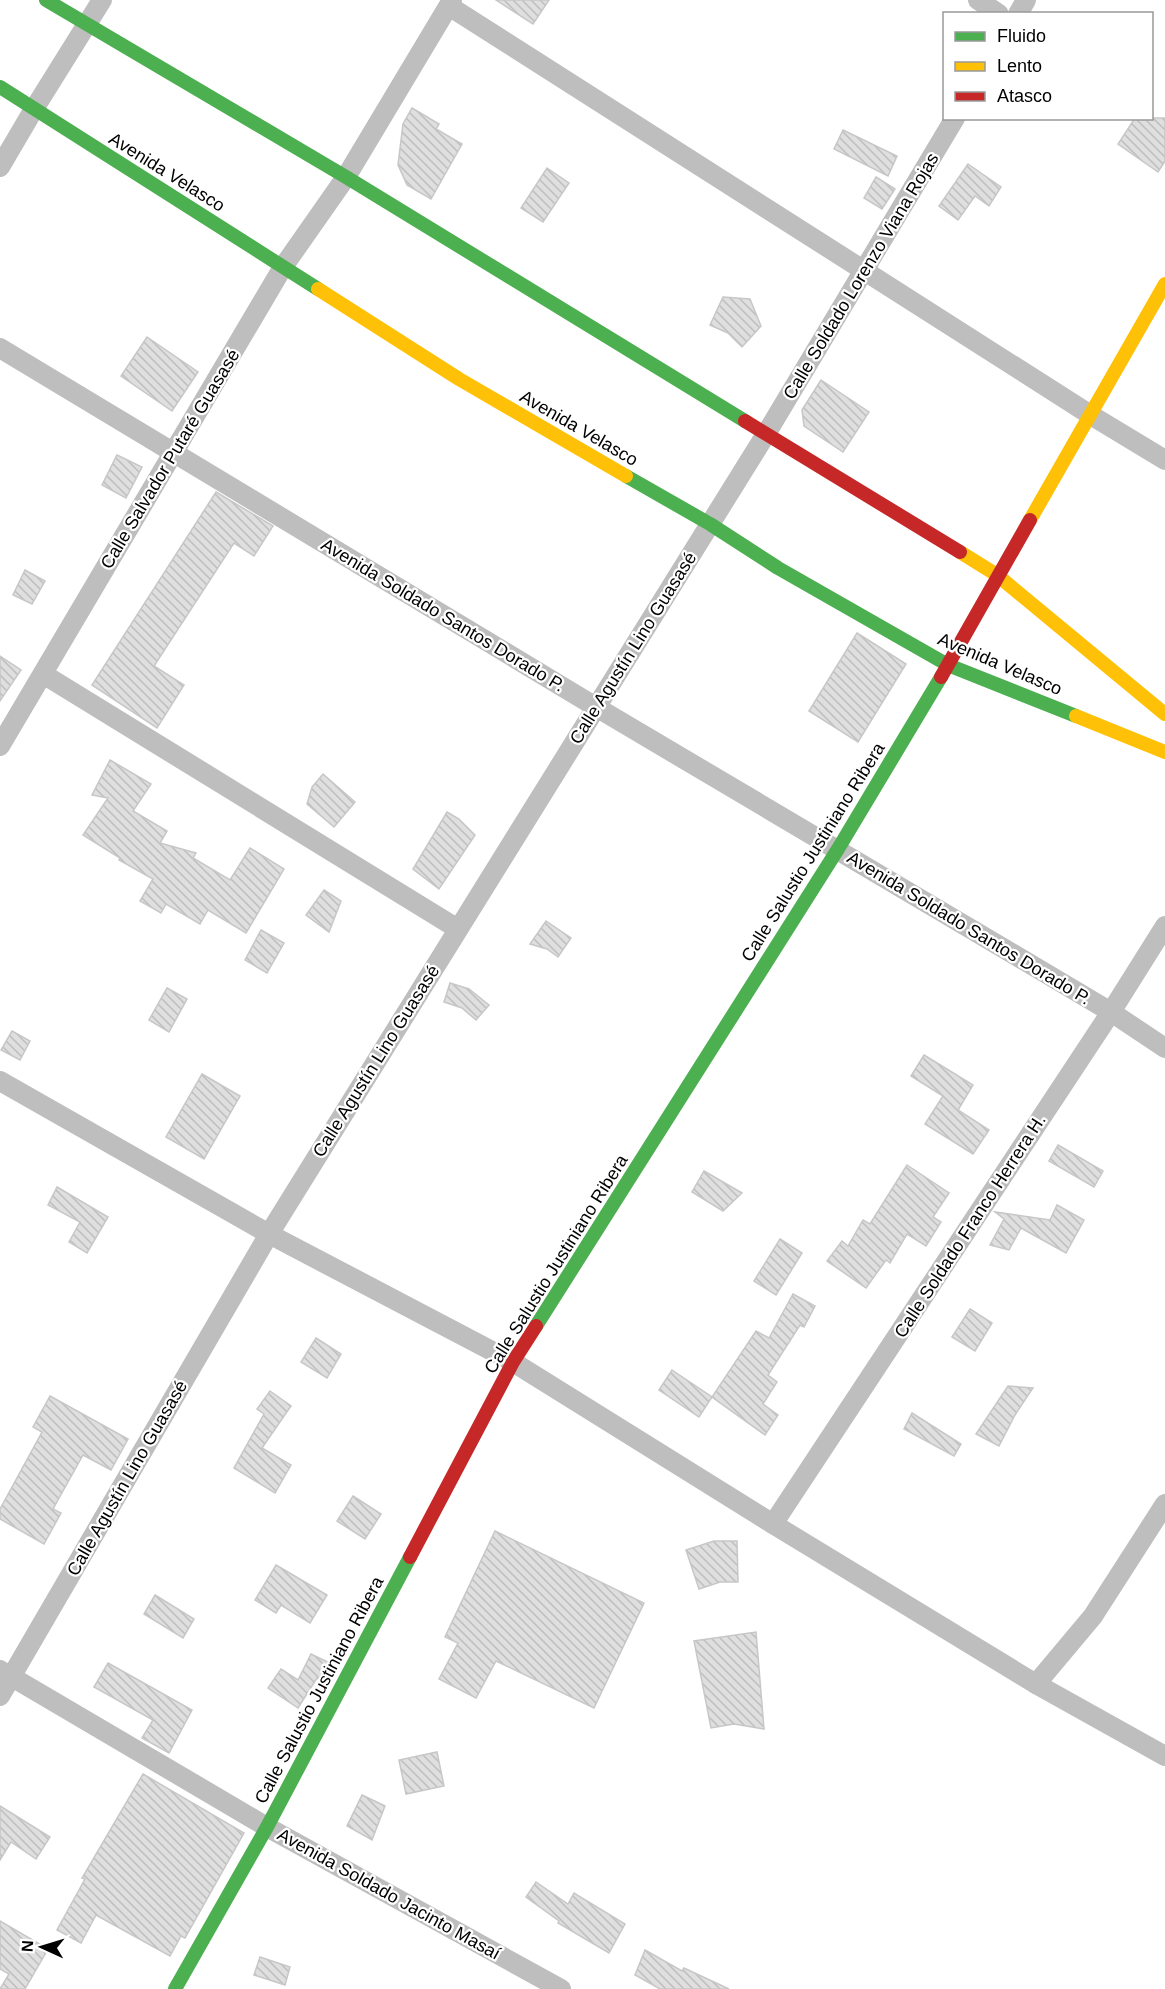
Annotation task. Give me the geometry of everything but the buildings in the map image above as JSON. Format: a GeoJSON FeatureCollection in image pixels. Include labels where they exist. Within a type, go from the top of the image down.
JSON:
{"type":"FeatureCollection","features":[{"type":"Feature","properties":{"kind":"street"},"geometry":{"type":"LineString","coordinates":[[46,0],[346,177],[997,575],[1165,714]]}},
{"type":"Feature","properties":{"kind":"street"},"geometry":{"type":"LineString","coordinates":[[0,167],[102,0]]}},
{"type":"Feature","properties":{"kind":"street"},"geometry":{"type":"LineString","coordinates":[[978,0],[996,12]]}},
{"type":"Feature","properties":{"kind":"street"},"geometry":{"type":"LineString","coordinates":[[450,3],[864,271],[1165,460]]}},
{"type":"Feature","properties":{"kind":"street","name":"Calle Salvador Putaré Guasasé"},"geometry":{"type":"LineString","coordinates":[[0,746],[283,267],[346,177],[450,3]]}},
{"type":"Feature","properties":{"kind":"street","name":"Avenida Velasco"},"geometry":{"type":"LineString","coordinates":[[0,87],[459,379],[710,524],[778,568],[948,664],[1165,752]]}},
{"type":"Feature","properties":{"kind":"street","name":"Calle Soldado Lorenzo Viana Rojas"},"geometry":{"type":"LineString","coordinates":[[766,434],[954,120]]}},
{"type":"Feature","properties":{"kind":"street","name":"Calle Salustio Justiniano Ribera"},"geometry":{"type":"LineString","coordinates":[[175,1989],[267,1827],[513,1362],[838,849],[948,664],[1165,284]]}},
{"type":"Feature","properties":{"kind":"street","name":"Avenida Soldado Santos Dorado P."},"geometry":{"type":"LineString","coordinates":[[0,348],[596,707],[1111,1012],[1165,1048]]}},
{"type":"Feature","properties":{"kind":"street","name":"Calle Agustín Lino Guasasé"},"geometry":{"type":"LineString","coordinates":[[0,1696],[6,1673],[269,1234],[766,434]]}},
{"type":"Feature","properties":{"kind":"street"},"geometry":{"type":"LineString","coordinates":[[43,674],[458,929]]}},
{"type":"Feature","properties":{"kind":"street","name":"Calle Soldado Franco Herrera H."},"geometry":{"type":"LineString","coordinates":[[773,1524],[1111,1012],[1165,926]]}},
{"type":"Feature","properties":{"kind":"street"},"geometry":{"type":"LineString","coordinates":[[0,1081],[269,1234],[513,1362],[1036,1684],[1165,1756]]}},
{"type":"Feature","properties":{"kind":"street"},"geometry":{"type":"LineString","coordinates":[[1036,1684],[1093,1616],[1165,1504]]}},
{"type":"Feature","properties":{"kind":"street","name":"Avenida Soldado Jacinto Masaí"},"geometry":{"type":"LineString","coordinates":[[6,1673],[533,1983],[561,1989]]}},
{"type":"Feature","properties":{"kind":"traffic: fast"},"geometry":{"type":"LineString","coordinates":[[46,0],[346,177],[745,421]]}},
{"type":"Feature","properties":{"kind":"traffic: fast"},"geometry":{"type":"LineString","coordinates":[[0,87],[318,289]]}},
{"type":"Feature","properties":{"kind":"traffic: fast"},"geometry":{"type":"LineString","coordinates":[[626,476],[710,524],[778,568],[948,665],[1076,716]]}},
{"type":"Feature","properties":{"kind":"traffic: fast"},"geometry":{"type":"LineString","coordinates":[[536,1326],[838,849],[941,677]]}},
{"type":"Feature","properties":{"kind":"traffic: fast"},"geometry":{"type":"LineString","coordinates":[[175,1989],[267,1827],[410,1557]]}},
{"type":"Feature","properties":{"kind":"traffic: slow"},"geometry":{"type":"LineString","coordinates":[[1030,520],[1165,284]]}},
{"type":"Feature","properties":{"kind":"traffic: slow"},"geometry":{"type":"LineString","coordinates":[[318,289],[459,379],[626,476]]}},
{"type":"Feature","properties":{"kind":"traffic: slow"},"geometry":{"type":"LineString","coordinates":[[960,552],[997,575],[1165,714]]}},
{"type":"Feature","properties":{"kind":"traffic: slow"},"geometry":{"type":"LineString","coordinates":[[1076,716],[1165,752]]}},
{"type":"Feature","properties":{"kind":"traffic: jam"},"geometry":{"type":"LineString","coordinates":[[745,421],[960,552]]}},
{"type":"Feature","properties":{"kind":"traffic: jam"},"geometry":{"type":"LineString","coordinates":[[941,677],[1030,520]]}},
{"type":"Feature","properties":{"kind":"traffic: jam"},"geometry":{"type":"LineString","coordinates":[[410,1557],[513,1362],[536,1326]]}}]}
